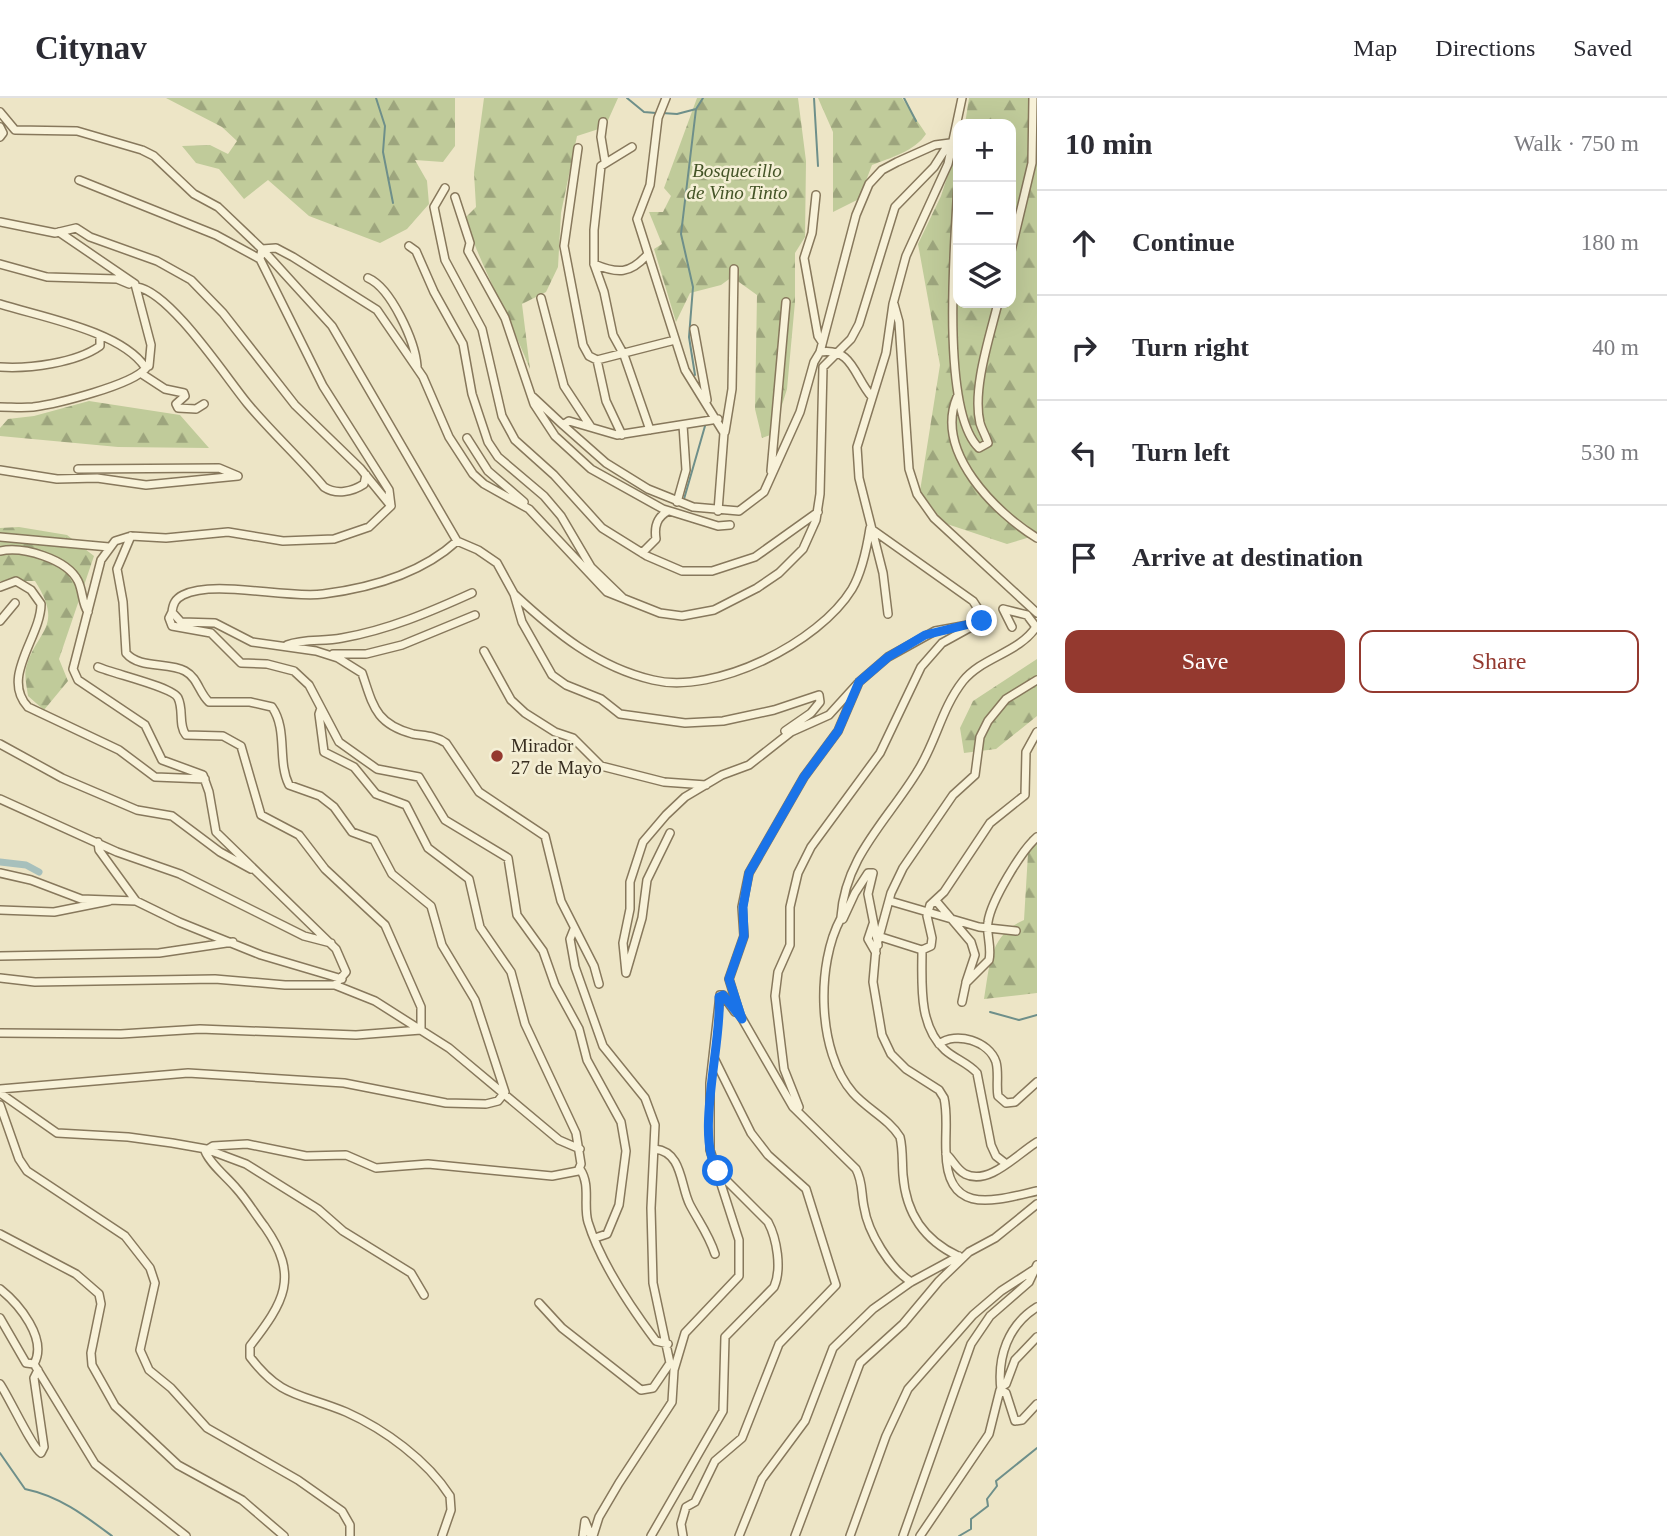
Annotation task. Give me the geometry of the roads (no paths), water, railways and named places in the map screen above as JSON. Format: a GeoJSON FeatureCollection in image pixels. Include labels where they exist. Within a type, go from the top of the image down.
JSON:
{"type":"FeatureCollection","features":[{"type":"Feature","properties":{"kind":"street"},"geometry":{"type":"LineString","coordinates":[[666,98],[658,118],[650,185],[638,216],[647,255],[685,370],[718,419],[724,433]]}},
{"type":"Feature","properties":{"kind":"street"},"geometry":{"type":"LineString","coordinates":[[958,119],[962,98]]}},
{"type":"Feature","properties":{"kind":"street"},"geometry":{"type":"LineString","coordinates":[[1012,245],[1032,163],[1033,98]]}},
{"type":"Feature","properties":{"kind":"street"},"geometry":{"type":"LineString","coordinates":[[0,112],[15,130],[77,131],[154,156],[201,199],[218,207],[262,249],[332,326],[348,349],[383,418],[457,541],[497,564],[514,594],[522,622],[552,675],[566,685],[601,699],[625,716],[685,723],[723,721],[774,710],[819,695],[820,702],[811,713],[740,768]]}},
{"type":"Feature","properties":{"kind":"street"},"geometry":{"type":"LineString","coordinates":[[603,122],[601,137],[605,161]]}},
{"type":"Feature","properties":{"kind":"street"},"geometry":{"type":"LineString","coordinates":[[0,128],[0,137]]}},
{"type":"Feature","properties":{"kind":"street"},"geometry":{"type":"LineString","coordinates":[[530,395],[619,472],[677,502],[718,511],[739,511],[752,504],[764,492],[800,411],[814,362],[820,352],[856,215],[869,184],[883,170],[897,162],[935,145],[953,146]]}},
{"type":"Feature","properties":{"kind":"street"},"geometry":{"type":"LineString","coordinates":[[467,438],[488,471],[517,495],[600,587],[626,601],[674,616],[714,610],[757,588],[788,565],[807,542],[818,512],[821,373],[837,351],[851,339],[859,324],[895,207],[953,147]]}},
{"type":"Feature","properties":{"kind":"street"},"geometry":{"type":"LineString","coordinates":[[578,148],[568,208],[565,264],[583,345],[589,356],[597,360],[675,340]]}},
{"type":"Feature","properties":{"kind":"street"},"geometry":{"type":"LineString","coordinates":[[632,148],[605,161],[601,166],[594,230],[594,264],[604,292],[610,325],[624,355],[650,430]]}},
{"type":"Feature","properties":{"kind":"street"},"geometry":{"type":"LineString","coordinates":[[888,614],[883,573],[856,463],[857,447],[886,353],[894,304],[910,244],[953,149]]}},
{"type":"Feature","properties":{"kind":"street"},"geometry":{"type":"LineString","coordinates":[[79,180],[216,235],[260,259],[323,386],[389,490],[391,506]]}},
{"type":"Feature","properties":{"kind":"street"},"geometry":{"type":"LineString","coordinates":[[445,187],[434,207],[445,260],[482,329],[496,399],[509,431],[602,528],[642,553],[682,571],[712,571],[755,557],[818,512]]}},
{"type":"Feature","properties":{"kind":"street"},"geometry":{"type":"LineString","coordinates":[[816,195],[812,233],[804,258],[818,336],[822,342]]}},
{"type":"Feature","properties":{"kind":"street"},"geometry":{"type":"LineString","coordinates":[[455,197],[470,243],[468,251],[505,318],[530,395],[555,436],[591,469],[668,511],[718,526],[730,525]]}},
{"type":"Feature","properties":{"kind":"street"},"geometry":{"type":"LineString","coordinates":[[0,222],[50,233],[76,228],[90,237],[146,256],[191,280],[223,313],[295,405],[366,475],[384,502],[391,506]]}},
{"type":"Feature","properties":{"kind":"street"},"geometry":{"type":"LineString","coordinates":[[0,407],[44,405],[116,387],[144,371],[152,362],[137,289],[59,232]]}},
{"type":"Feature","properties":{"kind":"street"},"geometry":{"type":"LineString","coordinates":[[955,245],[953,302],[958,395],[965,428],[976,445],[984,447],[988,443],[980,422],[979,400],[983,366],[997,308]]}},
{"type":"Feature","properties":{"kind":"street"},"geometry":{"type":"LineString","coordinates":[[409,246],[421,260],[434,292],[463,344],[482,425],[498,457],[544,496],[561,516],[591,567],[626,601]]}},
{"type":"Feature","properties":{"kind":"street"},"geometry":{"type":"LineString","coordinates":[[262,249],[276,248],[293,257],[377,310],[417,367],[449,437],[467,467],[484,484],[529,509]]}},
{"type":"Feature","properties":{"kind":"street"},"geometry":{"type":"LineString","coordinates":[[260,259],[262,249]]}},
{"type":"Feature","properties":{"kind":"street"},"geometry":{"type":"LineString","coordinates":[[594,264],[624,272],[633,270],[647,255]]}},
{"type":"Feature","properties":{"kind":"street"},"geometry":{"type":"LineString","coordinates":[[0,264],[47,277],[117,279],[160,299],[202,345],[249,405],[324,487],[330,491],[348,491],[363,484],[366,475]]}},
{"type":"Feature","properties":{"kind":"street"},"geometry":{"type":"LineString","coordinates":[[718,511],[724,433],[732,389],[734,269]]}},
{"type":"Feature","properties":{"kind":"street"},"geometry":{"type":"LineString","coordinates":[[368,278],[384,289],[413,342],[417,367]]}},
{"type":"Feature","properties":{"kind":"street"},"geometry":{"type":"LineString","coordinates":[[541,298],[564,386],[592,428]]}},
{"type":"Feature","properties":{"kind":"street"},"geometry":{"type":"LineString","coordinates":[[771,478],[786,302]]}},
{"type":"Feature","properties":{"kind":"street"},"geometry":{"type":"LineString","coordinates":[[0,304],[74,325],[137,356],[144,371],[165,389],[184,393],[185,396],[176,404],[178,408],[196,409],[204,404]]}},
{"type":"Feature","properties":{"kind":"street"},"geometry":{"type":"LineString","coordinates":[[894,304],[899,322],[909,469],[917,494],[934,518],[1037,613]]}},
{"type":"Feature","properties":{"kind":"street"},"geometry":{"type":"LineString","coordinates":[[694,328],[708,404]]}},
{"type":"Feature","properties":{"kind":"street"},"geometry":{"type":"LineString","coordinates":[[0,367],[15,368],[81,356],[100,346],[100,337]]}},
{"type":"Feature","properties":{"kind":"street"},"geometry":{"type":"LineString","coordinates":[[820,352],[837,351],[851,364],[872,397]]}},
{"type":"Feature","properties":{"kind":"street"},"geometry":{"type":"LineString","coordinates":[[597,360],[607,401],[621,435]]}},
{"type":"Feature","properties":{"kind":"street"},"geometry":{"type":"LineString","coordinates":[[958,395],[954,425],[965,470],[991,501],[1037,538]]}},
{"type":"Feature","properties":{"kind":"street"},"geometry":{"type":"LineString","coordinates":[[563,425],[568,421],[621,435],[718,419]]}},
{"type":"Feature","properties":{"kind":"street"},"geometry":{"type":"LineString","coordinates":[[677,502],[687,470],[683,425]]}},
{"type":"Feature","properties":{"kind":"street"},"geometry":{"type":"LineString","coordinates":[[0,470],[57,479],[97,478],[146,485],[238,476],[219,468],[78,469]]}},
{"type":"Feature","properties":{"kind":"street"},"geometry":{"type":"LineString","coordinates":[[0,537],[108,547],[131,536],[166,538],[228,532],[283,541],[317,541],[342,537],[369,527],[391,506]]}},
{"type":"Feature","properties":{"kind":"street"},"geometry":{"type":"LineString","coordinates":[[642,553],[656,539],[654,528],[661,515],[668,511]]}},
{"type":"Feature","properties":{"kind":"street"},"geometry":{"type":"LineString","coordinates":[[514,594],[551,628],[583,652],[606,663],[651,680],[671,684],[696,680],[731,673],[775,656],[822,624],[852,589],[870,528]]}},
{"type":"Feature","properties":{"kind":"street"},"geometry":{"type":"LineString","coordinates":[[803,1117],[784,1069],[775,996],[778,972],[790,945],[790,907],[798,873],[811,847],[880,753],[920,667],[942,643],[984,618],[973,601],[870,528]]}},
{"type":"Feature","properties":{"kind":"street"},"geometry":{"type":"LineString","coordinates":[[131,536],[117,569],[126,653],[133,660],[183,670],[195,679],[209,702],[250,702],[272,707],[278,722],[284,771],[289,785],[320,796],[334,807],[352,832],[374,840],[392,874],[431,906],[442,945],[478,1008],[505,1093]]}},
{"type":"Feature","properties":{"kind":"street"},"geometry":{"type":"LineString","coordinates":[[457,541],[445,552],[418,566],[367,586],[322,594],[287,595],[208,590],[184,594],[174,602],[169,618],[172,626],[211,633],[236,661],[294,671],[305,680],[339,742],[377,769],[419,777],[445,820],[508,858],[517,915],[543,951],[555,985],[579,1029],[587,1060],[621,1122],[626,1151],[619,1205],[607,1234],[595,1238]]}},
{"type":"Feature","properties":{"kind":"street"},"geometry":{"type":"LineString","coordinates":[[0,978],[36,982],[215,979],[285,985],[338,982],[345,976],[345,968],[331,943],[216,832],[205,779],[198,771],[162,760],[145,725],[78,680],[74,663],[101,560],[108,547]]}},
{"type":"Feature","properties":{"kind":"street"},"geometry":{"type":"LineString","coordinates":[[0,551],[20,550],[65,565],[79,582],[88,613]]}},
{"type":"Feature","properties":{"kind":"street"},"geometry":{"type":"LineString","coordinates":[[0,581],[25,585],[41,604],[40,618],[18,675],[20,696],[28,708],[119,750],[155,777],[205,779]]}},
{"type":"Feature","properties":{"kind":"street"},"geometry":{"type":"LineString","coordinates":[[0,587],[12,581]]}},
{"type":"Feature","properties":{"kind":"street"},"geometry":{"type":"LineString","coordinates":[[286,646],[384,629],[472,593]]}},
{"type":"Feature","properties":{"kind":"street"},"geometry":{"type":"LineString","coordinates":[[0,621],[15,603]]}},
{"type":"Feature","properties":{"kind":"street"},"geometry":{"type":"LineString","coordinates":[[958,1256],[936,1245],[918,1226],[905,1191],[900,1137],[849,1088],[833,1054],[823,990],[830,948],[841,918],[844,891],[857,857],[917,772],[946,708],[962,682],[977,668],[1026,639],[1036,624],[1027,615],[1003,609],[1012,627]]}},
{"type":"Feature","properties":{"kind":"street"},"geometry":{"type":"LineString","coordinates":[[172,612],[181,622],[215,623],[251,642],[286,646],[338,658],[362,673],[371,703],[383,719],[404,731],[446,743],[479,792],[545,836],[551,850],[559,893],[574,929],[591,958],[599,984]]}},
{"type":"Feature","properties":{"kind":"street"},"geometry":{"type":"LineString","coordinates":[[325,654],[366,654],[402,645],[475,615]]}},
{"type":"Feature","properties":{"kind":"street"},"geometry":{"type":"LineString","coordinates":[[670,833],[647,880],[642,918],[627,974],[624,934],[630,909],[630,882],[639,849],[666,815],[685,797],[740,768],[791,732],[829,715],[859,682],[888,657],[925,635],[979,623]]}},
{"type":"Feature","properties":{"kind":"street"},"geometry":{"type":"LineString","coordinates":[[484,651],[511,700],[525,713],[555,732],[573,738],[601,766],[664,782],[707,785]]}},
{"type":"Feature","properties":{"kind":"street"},"geometry":{"type":"LineString","coordinates":[[98,667],[172,691],[180,702],[182,727],[186,735],[223,736],[240,746],[261,815],[299,835],[325,869],[390,931],[421,1007],[421,1030]]}},
{"type":"Feature","properties":{"kind":"street"},"geometry":{"type":"LineString","coordinates":[[1037,680],[1006,699],[988,721],[979,745],[979,763],[975,775],[953,795],[910,856],[890,901],[878,945],[873,989],[886,1044],[901,1065],[939,1090],[944,1098],[946,1154],[953,1184],[970,1200],[985,1202],[1037,1191]]}},
{"type":"Feature","properties":{"kind":"street"},"geometry":{"type":"LineString","coordinates":[[742,1019],[729,979],[744,936],[743,907],[749,873],[780,815],[822,749],[838,731],[859,682]]}},
{"type":"Feature","properties":{"kind":"street"},"geometry":{"type":"LineString","coordinates":[[321,708],[322,746],[327,756],[354,767],[376,794],[406,805],[428,848],[469,879],[480,927],[511,972],[525,1024],[576,1133],[580,1149],[580,1169],[587,1189],[588,1223],[626,1300],[656,1341],[668,1344]]}},
{"type":"Feature","properties":{"kind":"street"},"geometry":{"type":"LineString","coordinates":[[841,918],[845,918],[855,893],[871,872],[874,876],[868,894],[873,923],[868,939],[878,945],[922,950],[932,943],[928,912],[930,905],[937,902],[990,823],[1025,795],[1026,752],[1037,732]]}},
{"type":"Feature","properties":{"kind":"street"},"geometry":{"type":"LineString","coordinates":[[0,744],[62,778],[136,810],[172,816],[212,847],[243,867],[252,869]]}},
{"type":"Feature","properties":{"kind":"street"},"geometry":{"type":"LineString","coordinates":[[0,799],[117,852],[180,874],[304,936],[331,943]]}},
{"type":"Feature","properties":{"kind":"street"},"geometry":{"type":"LineString","coordinates":[[967,983],[989,960],[988,919],[1014,865],[1037,837]]}},
{"type":"Feature","properties":{"kind":"street"},"geometry":{"type":"LineString","coordinates":[[98,842],[107,862],[136,901]]}},
{"type":"Feature","properties":{"kind":"street"},"geometry":{"type":"LineString","coordinates":[[0,873],[31,880],[80,899],[97,898],[109,901]]}},
{"type":"Feature","properties":{"kind":"street"},"geometry":{"type":"LineString","coordinates":[[0,910],[54,912],[109,901],[136,901],[179,922],[338,982],[375,1001],[449,1048],[559,1140],[580,1149]]}},
{"type":"Feature","properties":{"kind":"street"},"geometry":{"type":"LineString","coordinates":[[890,901],[988,928],[1016,931]]}},
{"type":"Feature","properties":{"kind":"street"},"geometry":{"type":"LineString","coordinates":[[937,902],[949,918],[968,935],[973,947],[975,955],[962,1002]]}},
{"type":"Feature","properties":{"kind":"street"},"geometry":{"type":"LineString","coordinates":[[539,1303],[562,1328],[641,1390],[653,1388],[666,1370],[670,1356],[653,1283],[651,1208],[655,1125],[645,1098],[608,1054],[586,1002],[571,948],[574,929]]}},
{"type":"Feature","properties":{"kind":"street"},"geometry":{"type":"LineString","coordinates":[[0,956],[159,953],[234,942]]}},
{"type":"Feature","properties":{"kind":"street"},"geometry":{"type":"LineString","coordinates":[[922,950],[928,1025],[939,1044],[977,1073],[991,1145],[996,1156],[1005,1163]]}},
{"type":"Feature","properties":{"kind":"street"},"geometry":{"type":"LineString","coordinates":[[592,1536],[599,1517],[619,1483],[672,1402],[674,1370],[685,1333],[739,1276],[739,1240],[710,1150],[710,1083],[720,995],[724,996],[742,1019],[783,1091],[803,1117],[856,1169],[861,1180],[864,1211],[874,1232],[898,1273],[911,1282]]}},
{"type":"Feature","properties":{"kind":"street"},"geometry":{"type":"LineString","coordinates":[[0,1033],[108,1035],[200,1029],[356,1035],[421,1030]]}},
{"type":"Feature","properties":{"kind":"street"},"geometry":{"type":"LineString","coordinates":[[939,1044],[956,1037],[977,1043],[990,1052],[997,1065],[998,1096],[1006,1103],[1015,1101],[1037,1082]]}},
{"type":"Feature","properties":{"kind":"street"},"geometry":{"type":"LineString","coordinates":[[683,1536],[681,1524],[686,1507],[695,1502],[715,1461],[742,1438],[779,1344],[835,1285],[806,1189],[768,1155],[751,1133],[714,1057]]}},
{"type":"Feature","properties":{"kind":"street"},"geometry":{"type":"LineString","coordinates":[[0,1091],[188,1073],[344,1083],[446,1102],[486,1104],[498,1101],[505,1093]]}},
{"type":"Feature","properties":{"kind":"street"},"geometry":{"type":"LineString","coordinates":[[0,1091],[57,1133],[128,1136],[206,1149],[253,1168],[318,1209],[343,1231],[416,1277],[424,1295]]}},
{"type":"Feature","properties":{"kind":"street"},"geometry":{"type":"LineString","coordinates":[[0,1105],[19,1159],[27,1171],[125,1236],[150,1268],[155,1283],[140,1350],[149,1370],[171,1388],[207,1428],[298,1480],[342,1511],[350,1525],[350,1536]]}},
{"type":"Feature","properties":{"kind":"street"},"geometry":{"type":"LineString","coordinates":[[946,1154],[962,1172],[974,1177],[987,1175],[1037,1142]]}},
{"type":"Feature","properties":{"kind":"street"},"geometry":{"type":"LineString","coordinates":[[206,1149],[213,1146],[247,1144],[306,1156],[342,1155],[376,1168],[428,1164],[552,1176],[580,1169]]}},
{"type":"Feature","properties":{"kind":"street"},"geometry":{"type":"LineString","coordinates":[[206,1149],[208,1159],[241,1194],[275,1242],[285,1264],[281,1302],[265,1329],[250,1346],[250,1357],[277,1387],[348,1413],[393,1440],[415,1458],[450,1496],[451,1510],[442,1536]]}},
{"type":"Feature","properties":{"kind":"street"},"geometry":{"type":"LineString","coordinates":[[655,1149],[667,1153],[683,1176],[689,1203],[705,1228],[715,1254]]}},
{"type":"Feature","properties":{"kind":"street"},"geometry":{"type":"LineString","coordinates":[[650,1536],[723,1411],[725,1337],[774,1287],[778,1277],[774,1237],[768,1222],[716,1169]]}},
{"type":"Feature","properties":{"kind":"street"},"geometry":{"type":"LineString","coordinates":[[739,1536],[762,1479],[805,1421],[833,1348],[873,1309],[911,1282],[995,1238],[1037,1204]]}},
{"type":"Feature","properties":{"kind":"street"},"geometry":{"type":"LineString","coordinates":[[0,1234],[76,1273],[99,1294],[101,1304],[91,1353],[92,1365],[115,1406],[177,1465],[242,1500],[284,1536]]}},
{"type":"Feature","properties":{"kind":"street"},"geometry":{"type":"LineString","coordinates":[[795,1536],[860,1363],[903,1324],[939,1281],[969,1252]]}},
{"type":"Feature","properties":{"kind":"street"},"geometry":{"type":"LineString","coordinates":[[850,1536],[886,1436],[908,1389],[973,1315],[1001,1291],[1036,1267]]}},
{"type":"Feature","properties":{"kind":"street"},"geometry":{"type":"LineString","coordinates":[[902,1536],[971,1344],[1004,1300],[1024,1287],[1036,1267]]}},
{"type":"Feature","properties":{"kind":"street"},"geometry":{"type":"LineString","coordinates":[[0,1289],[30,1325],[37,1349],[34,1378],[44,1447],[41,1453],[33,1447],[23,1422],[0,1384]]}},
{"type":"Feature","properties":{"kind":"street"},"geometry":{"type":"LineString","coordinates":[[920,1536],[989,1434],[1001,1388],[1000,1361],[1006,1345],[1020,1319],[1037,1307]]}},
{"type":"Feature","properties":{"kind":"street"},"geometry":{"type":"LineString","coordinates":[[0,1318],[26,1363],[36,1367],[95,1464],[186,1536]]}},
{"type":"Feature","properties":{"kind":"street"},"geometry":{"type":"LineString","coordinates":[[1001,1388],[1006,1384],[1020,1352],[1037,1336]]}},
{"type":"Feature","properties":{"kind":"street"},"geometry":{"type":"LineString","coordinates":[[1001,1388],[1006,1393],[1015,1420],[1022,1420],[1037,1404]]}},
{"type":"Feature","properties":{"kind":"street"},"geometry":{"type":"LineString","coordinates":[[583,1536],[585,1521],[592,1536]]}},
{"type":"Feature","properties":{"kind":"waterway"},"geometry":{"type":"LineString","coordinates":[[376,98],[385,126],[383,152],[393,203]]}},
{"type":"Feature","properties":{"kind":"waterway"},"geometry":{"type":"LineString","coordinates":[[627,98],[644,112],[656,113]]}},
{"type":"Feature","properties":{"kind":"waterway"},"geometry":{"type":"LineString","coordinates":[[695,375],[689,337],[693,287],[681,234],[696,109],[703,98]]}},
{"type":"Feature","properties":{"kind":"waterway"},"geometry":{"type":"LineString","coordinates":[[814,98],[818,166]]}},
{"type":"Feature","properties":{"kind":"waterway"},"geometry":{"type":"LineString","coordinates":[[904,98],[916,121]]}},
{"type":"Feature","properties":{"kind":"waterway"},"geometry":{"type":"LineString","coordinates":[[662,113],[677,114],[696,109]]}},
{"type":"Feature","properties":{"kind":"waterway"},"geometry":{"type":"LineString","coordinates":[[684,499],[705,426]]}},
{"type":"Feature","properties":{"kind":"waterway"},"geometry":{"type":"LineString","coordinates":[[0,862],[26,865],[39,872]]}},
{"type":"Feature","properties":{"kind":"waterway"},"geometry":{"type":"LineString","coordinates":[[990,1012],[1019,1020],[1037,1015]]}},
{"type":"Feature","properties":{"kind":"waterway"},"geometry":{"type":"LineString","coordinates":[[959,1536],[971,1529],[971,1519],[988,1506],[987,1499],[997,1486],[996,1481],[1037,1448]]}},
{"type":"Feature","properties":{"kind":"waterway"},"geometry":{"type":"LineString","coordinates":[[0,1453],[25,1489],[60,1501],[112,1536]]}},
{"type":"Feature","properties":{"kind":"place","name":"Mirador 27 de Mayo"},"geometry":{"type":"Point","coordinates":[497,756]}},
{"type":"Feature","properties":{"kind":"park label","name":"Bosquecillo de Vino Tinto"},"geometry":{"type":"Point","coordinates":[737,181]}}]}
